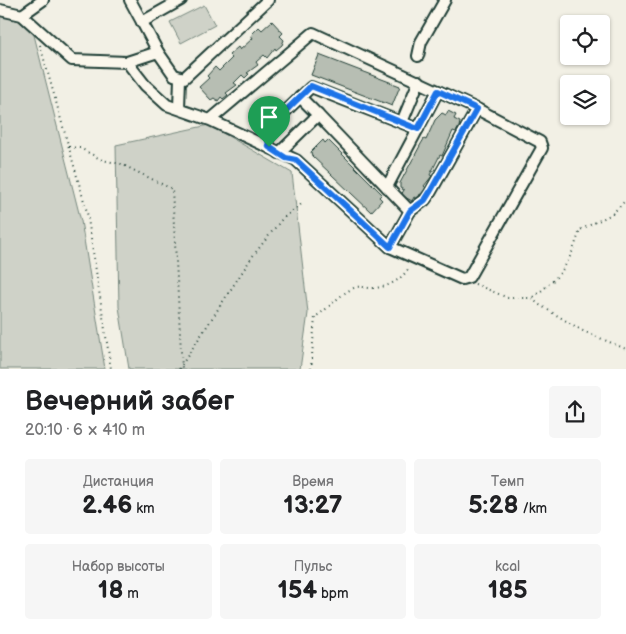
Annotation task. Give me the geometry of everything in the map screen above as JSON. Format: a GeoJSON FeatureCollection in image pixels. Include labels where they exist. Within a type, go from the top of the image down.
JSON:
{"type":"FeatureCollection","features":[{"type":"Feature","properties":{"kind":"lane"},"geometry":{"type":"LineString","coordinates":[[22,15],[43,0]]}},
{"type":"Feature","properties":{"kind":"lane"},"geometry":{"type":"LineString","coordinates":[[130,0],[158,52],[174,75],[180,78],[184,78],[268,0]]}},
{"type":"Feature","properties":{"kind":"lane"},"geometry":{"type":"LineString","coordinates":[[142,22],[181,0]]}},
{"type":"Feature","properties":{"kind":"lane"},"geometry":{"type":"LineString","coordinates":[[418,56],[421,42],[445,0]]}},
{"type":"Feature","properties":{"kind":"lane"},"geometry":{"type":"LineString","coordinates":[[0,10],[22,15],[72,60],[127,62],[158,52]]}},
{"type":"Feature","properties":{"kind":"lane"},"geometry":{"type":"LineString","coordinates":[[127,62],[159,99],[167,105],[210,120],[296,160],[390,247],[466,279],[542,148],[540,142],[477,109],[314,33],[210,120]]}},
{"type":"Feature","properties":{"kind":"lane"},"geometry":{"type":"LineString","coordinates":[[179,108],[180,78]]}},
{"type":"Feature","properties":{"kind":"lane"},"geometry":{"type":"LineString","coordinates":[[402,122],[418,82]]}},
{"type":"Feature","properties":{"kind":"lane"},"geometry":{"type":"LineString","coordinates":[[269,147],[268,128],[311,86],[418,129]]}},
{"type":"Feature","properties":{"kind":"lane"},"geometry":{"type":"LineString","coordinates":[[387,187],[438,91]]}},
{"type":"Feature","properties":{"kind":"lane"},"geometry":{"type":"LineString","coordinates":[[300,97],[410,211]]}},
{"type":"Feature","properties":{"kind":"lane"},"geometry":{"type":"LineString","coordinates":[[390,247],[410,211],[425,200],[477,109]]}},
{"type":"Feature","properties":{"kind":"lane"},"geometry":{"type":"LineString","coordinates":[[279,153],[318,115]]}},
{"type":"Feature","properties":{"kind":"path"},"geometry":{"type":"LineString","coordinates":[[40,45],[87,212],[112,369]]}},
{"type":"Feature","properties":{"kind":"path"},"geometry":{"type":"LineString","coordinates":[[69,147],[80,148],[102,160],[121,164],[172,189],[182,369]]}},
{"type":"Feature","properties":{"kind":"path"},"geometry":{"type":"LineString","coordinates":[[466,279],[508,298],[532,298],[553,282],[570,262],[580,230],[612,214],[626,200]]}},
{"type":"Feature","properties":{"kind":"path"},"geometry":{"type":"LineString","coordinates":[[178,369],[252,257],[282,219],[304,202]]}},
{"type":"Feature","properties":{"kind":"path"},"geometry":{"type":"LineString","coordinates":[[311,369],[315,317],[327,310],[343,294],[357,287],[373,288],[395,282],[404,276],[414,258]]}},
{"type":"Feature","properties":{"kind":"path"},"geometry":{"type":"LineString","coordinates":[[532,298],[538,304],[582,331],[626,349]]}},
{"type":"Feature","properties":{"kind":"shaded area"},"geometry":{"type":"Polygon","coordinates":[[[204,5],[215,25],[181,43],[170,22],[204,5]]]}},
{"type":"Feature","properties":{"kind":"shaded area"},"geometry":{"type":"Polygon","coordinates":[[[9,12],[19,13],[33,31],[81,221],[105,369],[0,369],[0,16],[9,12]]]}},
{"type":"Feature","properties":{"kind":"shaded area"},"geometry":{"type":"Polygon","coordinates":[[[209,125],[292,173],[308,313],[300,369],[129,369],[119,307],[116,145],[209,125]]]}},
{"type":"Feature","properties":{"kind":"building"},"geometry":{"type":"Polygon","coordinates":[[[272,21],[283,33],[280,36],[284,40],[282,45],[276,50],[275,48],[267,58],[264,55],[256,62],[258,65],[247,73],[249,74],[245,78],[242,75],[234,83],[237,85],[226,93],[228,95],[223,99],[221,97],[218,101],[214,98],[211,100],[199,87],[209,78],[207,76],[215,67],[219,71],[232,58],[229,55],[238,47],[240,50],[253,38],[251,35],[259,27],[262,30],[272,21]]]}},
{"type":"Feature","properties":{"kind":"building"},"geometry":{"type":"Polygon","coordinates":[[[319,55],[400,86],[392,106],[311,75],[319,55]]]}},
{"type":"Feature","properties":{"kind":"building"},"geometry":{"type":"Polygon","coordinates":[[[448,111],[456,115],[454,119],[460,122],[459,127],[456,132],[453,131],[442,156],[440,155],[430,175],[432,176],[424,186],[426,188],[422,195],[420,194],[418,199],[414,197],[412,201],[401,195],[404,190],[400,188],[400,183],[424,139],[426,140],[435,120],[442,113],[446,115],[448,111]]]}},
{"type":"Feature","properties":{"kind":"building"},"geometry":{"type":"Polygon","coordinates":[[[323,140],[325,143],[328,140],[382,194],[379,197],[382,200],[371,212],[312,156],[311,152],[323,140]]]}},
{"type":"Feature","properties":{"kind":"route"},"geometry":{"type":"LineString","coordinates":[[311,86],[418,129],[438,91],[477,109],[425,200],[410,211],[390,247],[296,160],[286,158],[269,147],[268,128],[311,86]]}}]}
